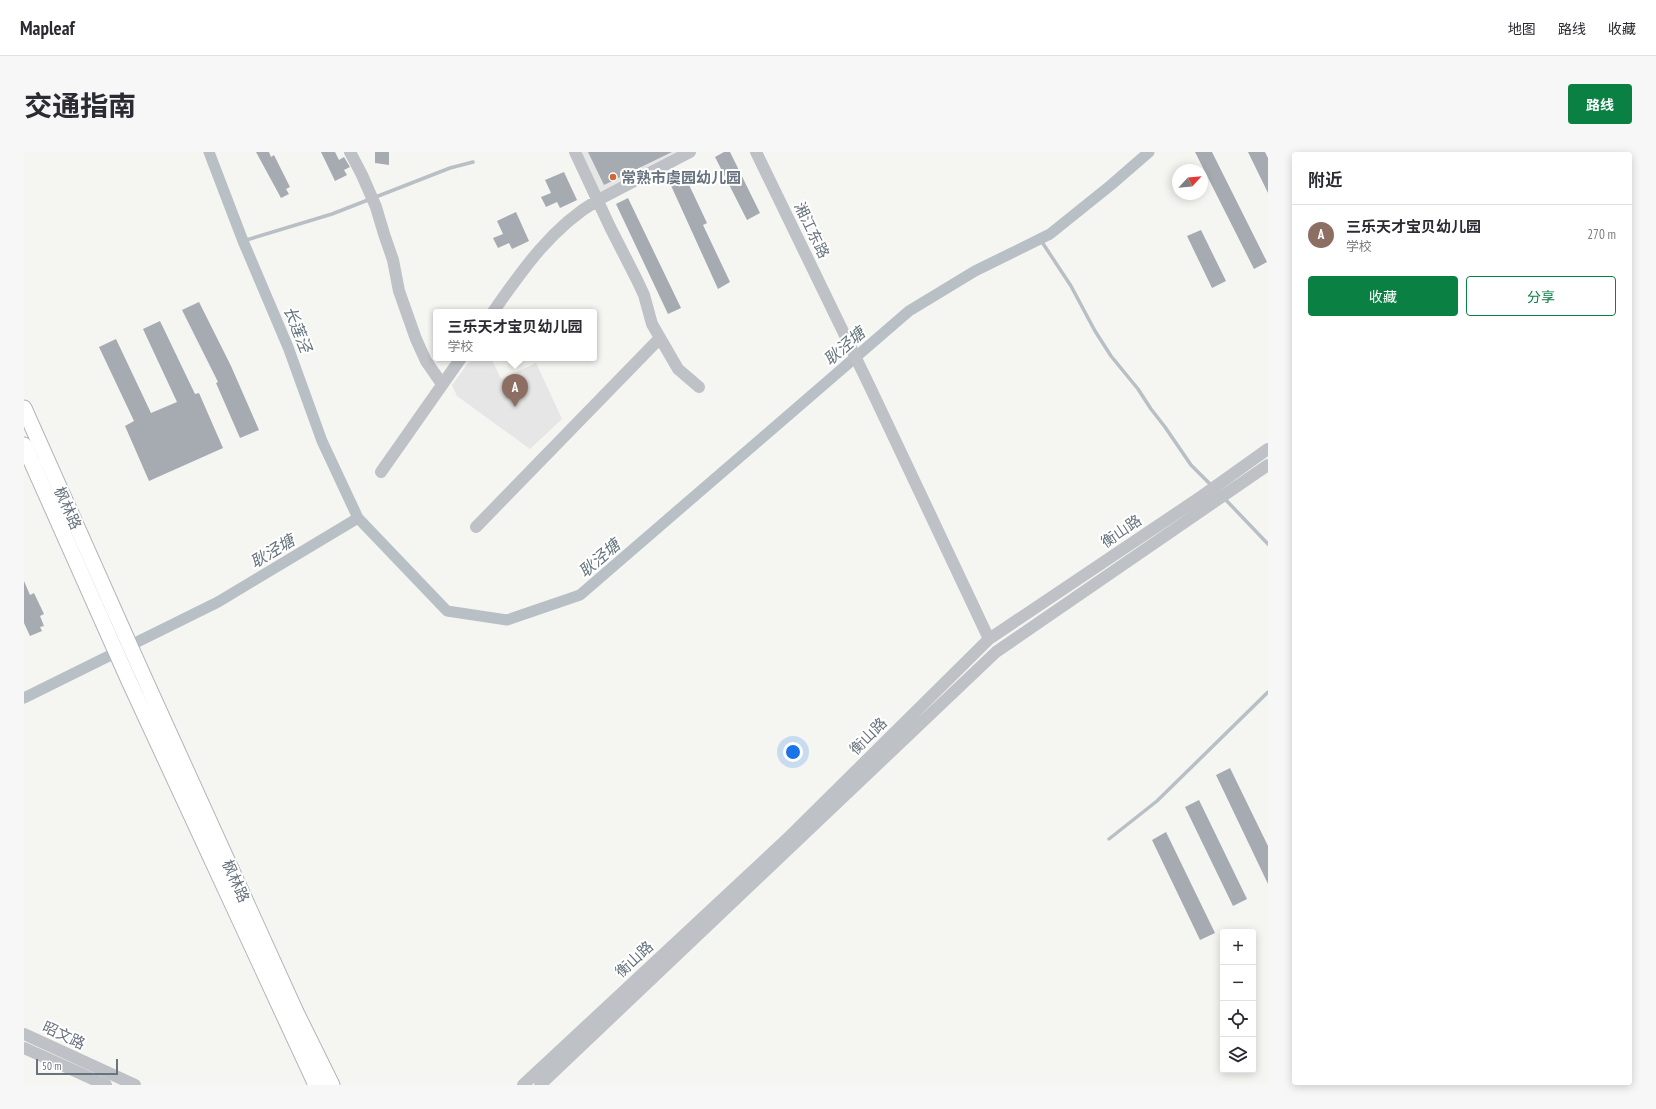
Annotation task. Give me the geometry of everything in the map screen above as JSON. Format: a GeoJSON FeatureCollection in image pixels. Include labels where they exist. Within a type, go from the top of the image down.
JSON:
{"type":"FeatureCollection","features":[{"type":"Feature","properties":{"kind":"main road","name":"枫林路"},"geometry":{"type":"LineString","coordinates":[[24,408],[105,610]]}},
{"type":"Feature","properties":{"kind":"main road","name":"枫林路"},"geometry":{"type":"LineString","coordinates":[[24,445],[105,610],[328,1084]]}},
{"type":"Feature","properties":{"kind":"street"},"geometry":{"type":"LineString","coordinates":[[350,152],[369,189],[376,207],[393,260],[399,291],[409,321],[426,361],[442,384]]}},
{"type":"Feature","properties":{"kind":"street"},"geometry":{"type":"LineString","coordinates":[[574,152],[644,295],[652,324],[678,369],[699,387]]}},
{"type":"Feature","properties":{"kind":"street"},"geometry":{"type":"LineString","coordinates":[[495,309],[522,270],[554,234],[584,209],[598,200],[690,152]]}},
{"type":"Feature","properties":{"kind":"street","name":"湘江东路"},"geometry":{"type":"LineString","coordinates":[[756,152],[839,322],[989,639]]}},
{"type":"Feature","properties":{"kind":"street"},"geometry":{"type":"LineString","coordinates":[[476,527],[660,338]]}},
{"type":"Feature","properties":{"kind":"street"},"geometry":{"type":"LineString","coordinates":[[381,472],[459,361]]}},
{"type":"Feature","properties":{"kind":"street","name":"衡山路"},"geometry":{"type":"LineString","coordinates":[[540,1085],[996,652],[1206,501],[1268,450]]}},
{"type":"Feature","properties":{"kind":"street","name":"衡山路"},"geometry":{"type":"LineString","coordinates":[[1222,489],[1268,465]]}},
{"type":"Feature","properties":{"kind":"street","name":"衡山路"},"geometry":{"type":"LineString","coordinates":[[523,1085],[787,839],[989,639],[1206,501]]}},
{"type":"Feature","properties":{"kind":"street","name":"昭文路"},"geometry":{"type":"LineString","coordinates":[[24,1034],[135,1085]]}},
{"type":"Feature","properties":{"kind":"street"},"geometry":{"type":"LineString","coordinates":[[24,1048],[106,1085]]}},
{"type":"Feature","properties":{"kind":"shaded area","name":"常熟市虞园幼儿园"},"geometry":{"type":"Polygon","coordinates":[[[578,152],[685,152],[600,194],[578,152]]]}},
{"type":"Feature","properties":{"kind":"shaded area"},"geometry":{"type":"Polygon","coordinates":[[[470,361],[492,361],[501,379],[536,363],[562,419],[530,449],[457,396],[452,385],[470,361]]]}},
{"type":"Feature","properties":{"kind":"building"},"geometry":{"type":"Polygon","coordinates":[[[256,152],[269,152],[271,157],[274,155],[290,187],[286,189],[289,194],[281,198],[256,152]]]}},
{"type":"Feature","properties":{"kind":"building"},"geometry":{"type":"Polygon","coordinates":[[[321,152],[335,152],[339,160],[344,157],[350,167],[344,170],[347,175],[335,181],[321,152]]]}},
{"type":"Feature","properties":{"kind":"building"},"geometry":{"type":"Polygon","coordinates":[[[375,152],[389,152],[389,165],[375,163],[375,152]]]}},
{"type":"Feature","properties":{"kind":"building","name":"常熟市虞园幼儿园"},"geometry":{"type":"Polygon","coordinates":[[[588,152],[672,152],[604,185],[588,152]]]}},
{"type":"Feature","properties":{"kind":"building"},"geometry":{"type":"Polygon","coordinates":[[[724,152],[730,152],[760,213],[747,220],[715,157],[724,152]]]}},
{"type":"Feature","properties":{"kind":"building"},"geometry":{"type":"Polygon","coordinates":[[[1195,152],[1212,152],[1267,262],[1254,269],[1208,178],[1208,164],[1201,164],[1195,152]]]}},
{"type":"Feature","properties":{"kind":"building"},"geometry":{"type":"Polygon","coordinates":[[[1248,152],[1265,152],[1268,158],[1268,193],[1248,152]]]}},
{"type":"Feature","properties":{"kind":"building"},"geometry":{"type":"Polygon","coordinates":[[[564,172],[577,200],[560,208],[557,202],[546,207],[541,197],[551,193],[545,180],[564,172]]]}},
{"type":"Feature","properties":{"kind":"building"},"geometry":{"type":"Polygon","coordinates":[[[683,172],[707,223],[703,225],[730,282],[718,289],[668,179],[683,172]]]}},
{"type":"Feature","properties":{"kind":"building"},"geometry":{"type":"Polygon","coordinates":[[[628,198],[681,308],[668,314],[616,204],[628,198]]]}},
{"type":"Feature","properties":{"kind":"building"},"geometry":{"type":"Polygon","coordinates":[[[516,212],[529,241],[512,249],[509,243],[498,248],[493,238],[503,234],[497,221],[516,212]]]}},
{"type":"Feature","properties":{"kind":"building"},"geometry":{"type":"Polygon","coordinates":[[[1201,230],[1226,281],[1212,288],[1187,236],[1201,230]]]}},
{"type":"Feature","properties":{"kind":"building"},"geometry":{"type":"Polygon","coordinates":[[[199,302],[231,366],[259,430],[240,438],[216,383],[218,382],[182,310],[199,302]]]}},
{"type":"Feature","properties":{"kind":"building"},"geometry":{"type":"Polygon","coordinates":[[[160,321],[195,394],[199,393],[223,448],[149,481],[125,426],[134,421],[99,347],[116,339],[151,413],[177,402],[143,329],[160,321]]]}},
{"type":"Feature","properties":{"kind":"building"},"geometry":{"type":"Polygon","coordinates":[[[24,581],[30,595],[34,593],[44,614],[40,616],[44,626],[40,627],[42,631],[30,636],[24,623],[24,581]]]}},
{"type":"Feature","properties":{"kind":"building"},"geometry":{"type":"Polygon","coordinates":[[[1230,768],[1268,846],[1268,884],[1216,775],[1230,768]]]}},
{"type":"Feature","properties":{"kind":"building"},"geometry":{"type":"Polygon","coordinates":[[[1199,800],[1247,899],[1233,906],[1185,807],[1199,800]]]}},
{"type":"Feature","properties":{"kind":"building"},"geometry":{"type":"Polygon","coordinates":[[[1166,832],[1215,933],[1200,940],[1152,840],[1166,832]]]}},
{"type":"Feature","properties":{"kind":"waterway","name":"长莲泾"},"geometry":{"type":"LineString","coordinates":[[209,152],[243,241],[288,347],[322,441],[358,518]]}},
{"type":"Feature","properties":{"kind":"waterway","name":"耿泾塘"},"geometry":{"type":"LineString","coordinates":[[24,698],[218,602],[358,518],[447,611],[507,620],[580,595],[909,311],[975,271],[1050,234],[1149,152]]}},
{"type":"Feature","properties":{"kind":"waterway"},"geometry":{"type":"LineString","coordinates":[[243,241],[332,214],[450,168],[473,162]]}},
{"type":"Feature","properties":{"kind":"waterway"},"geometry":{"type":"LineString","coordinates":[[1040,239],[1071,286],[1095,331],[1111,356],[1138,389],[1191,465],[1212,486]]}},
{"type":"Feature","properties":{"kind":"waterway"},"geometry":{"type":"LineString","coordinates":[[1224,498],[1268,544]]}},
{"type":"Feature","properties":{"kind":"waterway"},"geometry":{"type":"LineString","coordinates":[[1109,839],[1157,801],[1268,692]]}},
{"type":"Feature","properties":{"kind":"place","name":"常熟市虞园幼儿园"},"geometry":{"type":"Point","coordinates":[613,177]}},
{"type":"Feature","properties":{"kind":"place","name":"三乐天才宝贝幼儿园"},"geometry":{"type":"Point","coordinates":[515,407]}}]}
